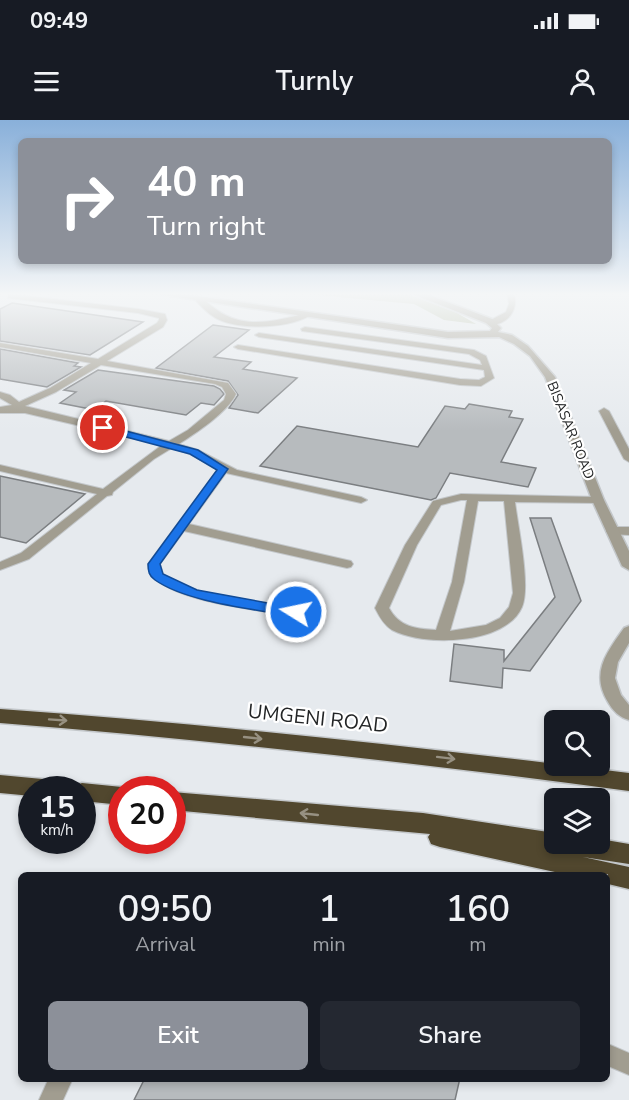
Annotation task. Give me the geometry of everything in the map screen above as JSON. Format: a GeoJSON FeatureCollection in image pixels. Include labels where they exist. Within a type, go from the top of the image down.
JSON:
{"type":"FeatureCollection","features":[{"type":"Feature","properties":{"kind":"highway","name":"UMGENI ROAD"},"geometry":{"type":"LineString","coordinates":[[0,716],[155,728],[405,753],[629,782]]}},
{"type":"Feature","properties":{"kind":"highway"},"geometry":{"type":"LineString","coordinates":[[0,784],[18,786]]}},
{"type":"Feature","properties":{"kind":"highway"},"geometry":{"type":"LineString","coordinates":[[186,802],[423,823],[544,841]]}},
{"type":"Feature","properties":{"kind":"highway"},"geometry":{"type":"LineString","coordinates":[[348,818],[601,872]]}},
{"type":"Feature","properties":{"kind":"highway"},"geometry":{"type":"LineString","coordinates":[[610,851],[629,854]]}},
{"type":"Feature","properties":{"kind":"highway"},"geometry":{"type":"LineString","coordinates":[[610,874],[629,878]]}},
{"type":"Feature","properties":{"kind":"street","name":"BISASAR ROAD"},"geometry":{"type":"LineString","coordinates":[[510,339],[540,360],[550,377],[598,500],[629,566]]}},
{"type":"Feature","properties":{"kind":"street"},"geometry":{"type":"LineString","coordinates":[[629,631],[607,667],[606,678],[615,700],[629,714]]}},
{"type":"Feature","properties":{"kind":"lane"},"geometry":{"type":"LineString","coordinates":[[10,409],[53,390],[138,339]]}},
{"type":"Feature","properties":{"kind":"lane"},"geometry":{"type":"LineString","coordinates":[[284,339],[488,368]]}},
{"type":"Feature","properties":{"kind":"lane"},"geometry":{"type":"LineString","coordinates":[[312,359],[334,339]]}},
{"type":"Feature","properties":{"kind":"lane"},"geometry":{"type":"LineString","coordinates":[[238,347],[475,383],[489,380],[488,368],[483,358],[471,352],[374,339]]}},
{"type":"Feature","properties":{"kind":"lane"},"geometry":{"type":"LineString","coordinates":[[0,345],[217,382],[229,388],[231,394],[228,401],[191,432],[150,457],[108,493],[25,556],[0,566]]}},
{"type":"Feature","properties":{"kind":"lane"},"geometry":{"type":"LineString","coordinates":[[0,395],[7,397],[10,409]]}},
{"type":"Feature","properties":{"kind":"lane"},"geometry":{"type":"LineString","coordinates":[[10,409],[170,444],[194,452],[223,469],[262,480],[361,500]]}},
{"type":"Feature","properties":{"kind":"lane"},"geometry":{"type":"LineString","coordinates":[[604,411],[629,459]]}},
{"type":"Feature","properties":{"kind":"lane"},"geometry":{"type":"LineString","coordinates":[[0,468],[108,493]]}},
{"type":"Feature","properties":{"kind":"lane"},"geometry":{"type":"LineString","coordinates":[[223,469],[154,564],[154,572],[158,577],[194,593],[296,612]]}},
{"type":"Feature","properties":{"kind":"lane"},"geometry":{"type":"LineString","coordinates":[[509,497],[520,593],[516,608],[501,624],[485,631],[442,634],[399,628],[387,619],[382,608],[416,537],[437,503],[449,498],[473,497],[509,497],[598,500]]}},
{"type":"Feature","properties":{"kind":"lane"},"geometry":{"type":"LineString","coordinates":[[442,634],[458,582],[473,497]]}},
{"type":"Feature","properties":{"kind":"lane"},"geometry":{"type":"LineString","coordinates":[[180,526],[347,564]]}},
{"type":"Feature","properties":{"kind":"lane"},"geometry":{"type":"LineString","coordinates":[[612,531],[629,531]]}},
{"type":"Feature","properties":{"kind":"lane"},"geometry":{"type":"LineString","coordinates":[[610,1056],[629,1064]]}},
{"type":"Feature","properties":{"kind":"lane"},"geometry":{"type":"LineString","coordinates":[[51,1100],[60,1082]]}},
{"type":"Feature","properties":{"kind":"building"},"geometry":{"type":"Polygon","coordinates":[[[0,339],[116,339],[90,355],[0,341],[0,339]]]}},
{"type":"Feature","properties":{"kind":"building"},"geometry":{"type":"Polygon","coordinates":[[[195,339],[238,339],[214,357],[251,362],[243,369],[297,378],[258,413],[229,408],[238,395],[228,381],[156,368],[195,339]]]}},
{"type":"Feature","properties":{"kind":"building"},"geometry":{"type":"Polygon","coordinates":[[[0,349],[78,363],[74,366],[81,367],[47,387],[0,379],[0,349]]]}},
{"type":"Feature","properties":{"kind":"building"},"geometry":{"type":"Polygon","coordinates":[[[98,370],[214,386],[224,394],[214,405],[201,403],[186,415],[106,401],[95,410],[60,403],[76,392],[64,390],[98,370]]]}},
{"type":"Feature","properties":{"kind":"building"},"geometry":{"type":"Polygon","coordinates":[[[469,404],[512,411],[509,417],[523,419],[501,462],[536,468],[528,487],[450,473],[436,498],[431,500],[260,466],[297,426],[418,447],[445,406],[465,409],[469,404]]]}},
{"type":"Feature","properties":{"kind":"building"},"geometry":{"type":"Polygon","coordinates":[[[0,476],[85,494],[26,543],[0,537],[0,476]]]}},
{"type":"Feature","properties":{"kind":"building"},"geometry":{"type":"Polygon","coordinates":[[[530,518],[551,518],[581,601],[530,671],[503,668],[502,688],[450,681],[454,644],[504,650],[504,661],[555,597],[530,518]]]}},
{"type":"Feature","properties":{"kind":"building"},"geometry":{"type":"Polygon","coordinates":[[[143,1082],[459,1082],[455,1100],[134,1100],[143,1082]]]}},
{"type":"Feature","properties":{"kind":"route"},"geometry":{"type":"LineString","coordinates":[[103,428],[194,452],[223,469],[154,564],[154,572],[158,577],[173,586],[194,593],[296,612]]}}]}
